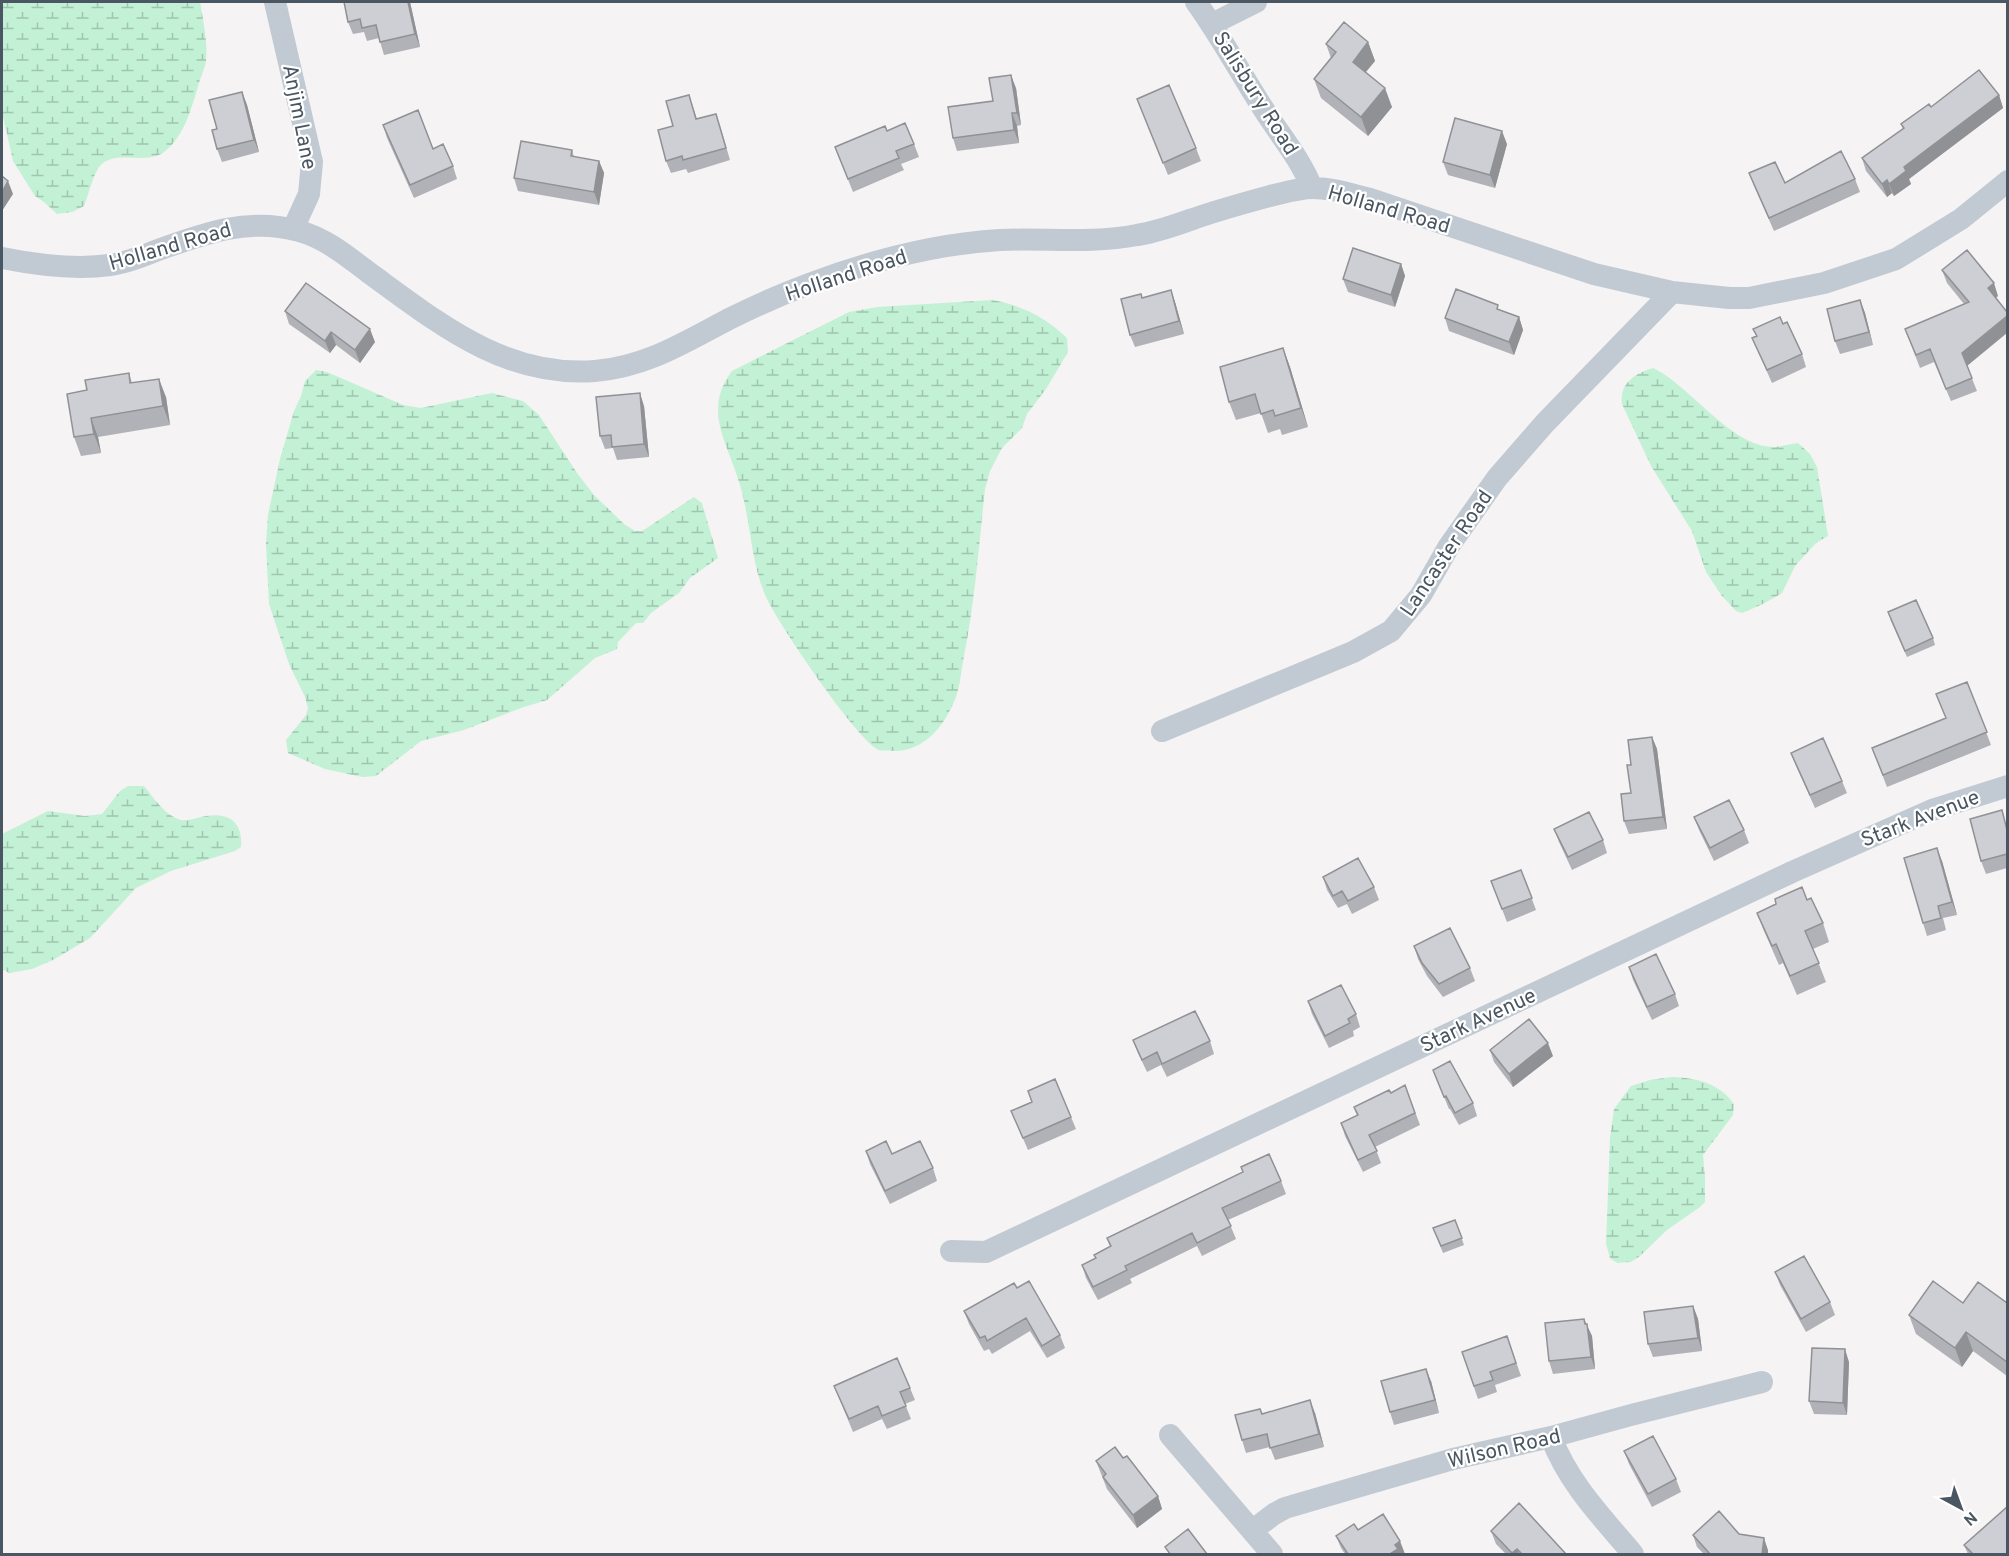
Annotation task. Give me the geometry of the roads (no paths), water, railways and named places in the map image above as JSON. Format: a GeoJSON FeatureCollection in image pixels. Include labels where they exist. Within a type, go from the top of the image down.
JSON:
{"type":"FeatureCollection","features":[{"type":"Feature","properties":{"kind":"street","name":"Anjim Lane"},"geometry":{"type":"LineString","coordinates":[[275,2],[312,162],[309,195],[292,229]]}},
{"type":"Feature","properties":{"kind":"street","name":"Salisbury Road"},"geometry":{"type":"LineString","coordinates":[[1196,2],[1297,158],[1312,188]]}},
{"type":"Feature","properties":{"kind":"street"},"geometry":{"type":"LineString","coordinates":[[1212,24],[1256,2]]}},
{"type":"Feature","properties":{"kind":"street","name":"Holland Road"},"geometry":{"type":"LineString","coordinates":[[2,258],[62,266],[112,265],[136,259],[210,231],[235,226],[271,226],[292,229],[316,237],[338,250],[478,346],[514,362],[541,368],[595,371],[648,361],[779,297],[879,260],[980,242],[1137,236],[1240,204],[1312,188],[1342,191],[1370,199],[1594,274],[1672,292],[1749,298],[1824,283],[1896,259],[1960,219],[2007,181]]}},
{"type":"Feature","properties":{"kind":"street","name":"Lancaster Road"},"geometry":{"type":"LineString","coordinates":[[1162,731],[1353,652],[1391,631],[1420,595],[1449,546],[1497,477],[1545,423],[1672,292]]}},
{"type":"Feature","properties":{"kind":"street","name":"Stark Avenue"},"geometry":{"type":"LineString","coordinates":[[951,1251],[986,1252],[1792,872],[1932,810],[2007,786]]}},
{"type":"Feature","properties":{"kind":"street","name":"Wilson Road"},"geometry":{"type":"LineString","coordinates":[[1253,1530],[1274,1514],[1296,1503],[1453,1459],[1551,1437],[1762,1382]]}},
{"type":"Feature","properties":{"kind":"street"},"geometry":{"type":"LineString","coordinates":[[1170,1435],[1272,1554]]}},
{"type":"Feature","properties":{"kind":"street"},"geometry":{"type":"LineString","coordinates":[[1551,1437],[1570,1478],[1633,1554]]}}]}
